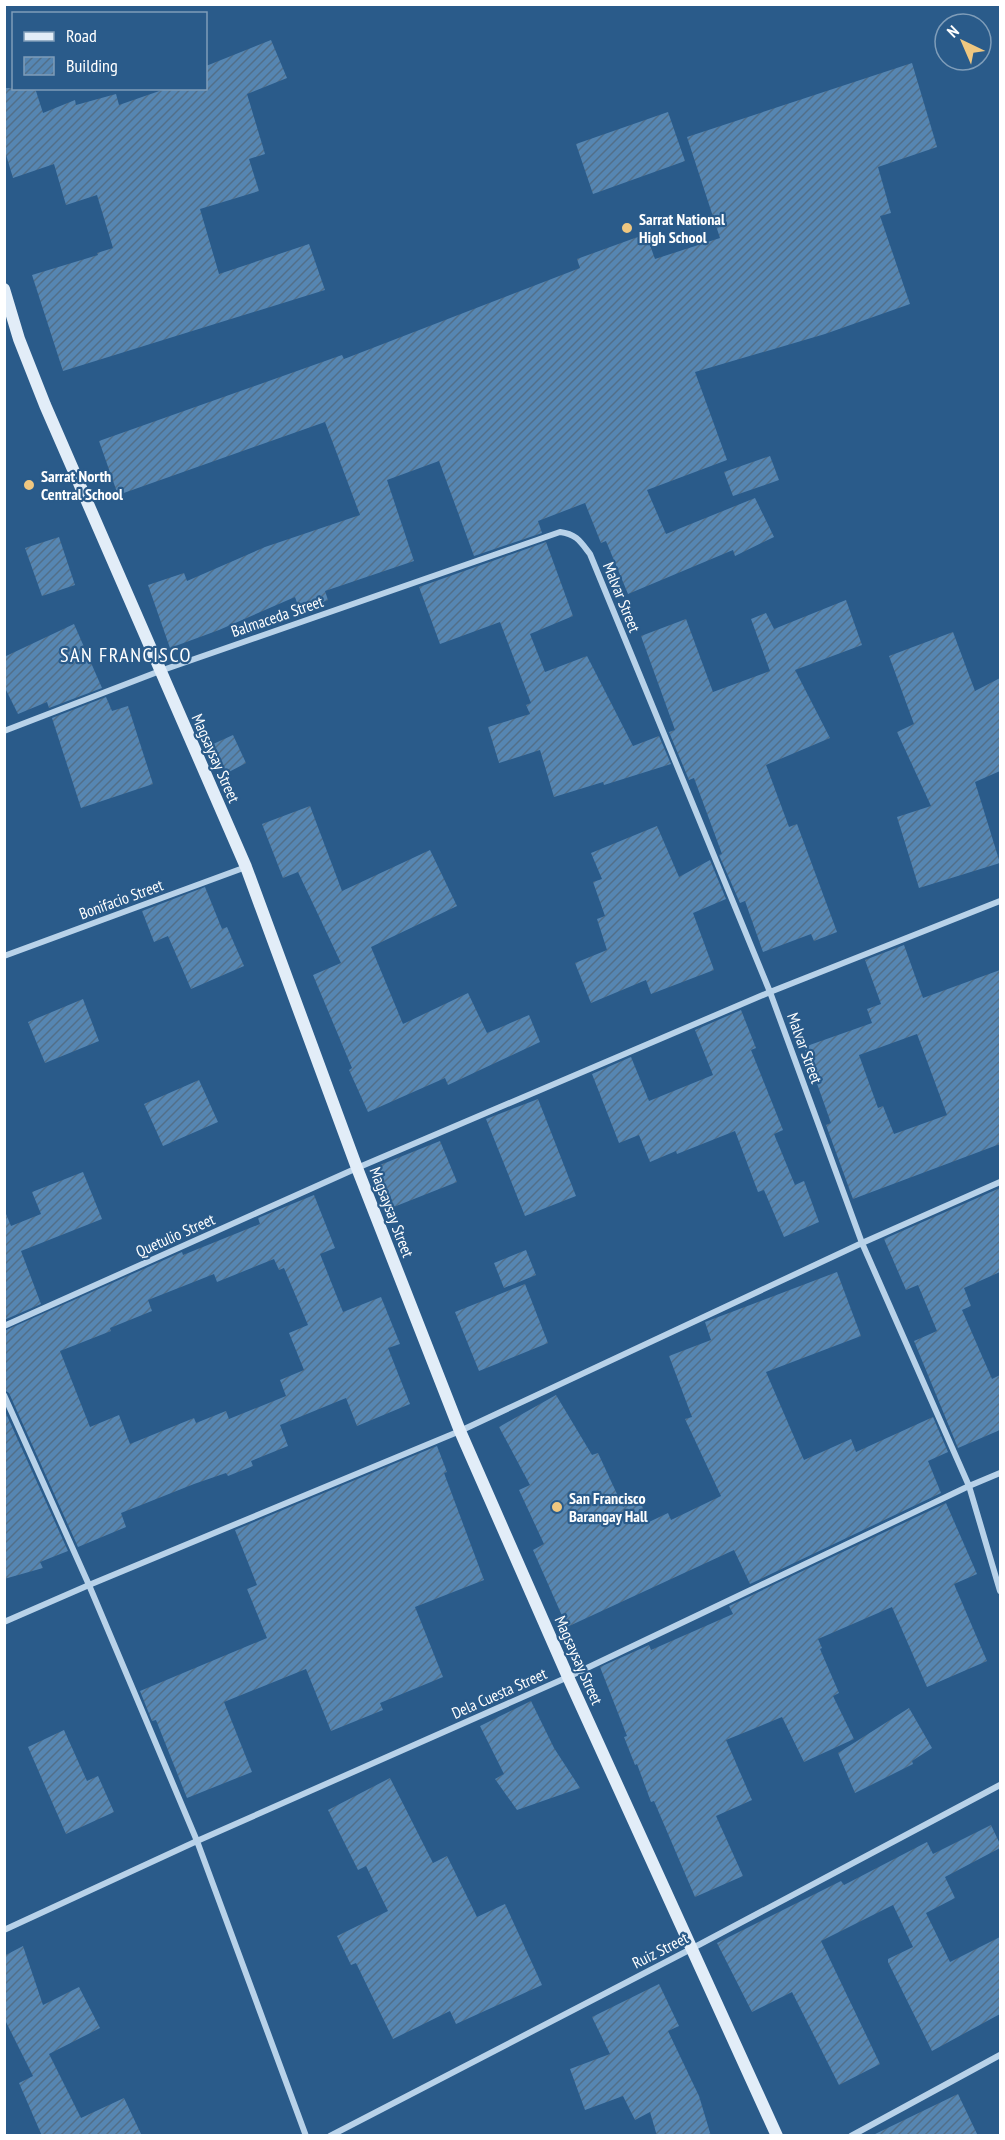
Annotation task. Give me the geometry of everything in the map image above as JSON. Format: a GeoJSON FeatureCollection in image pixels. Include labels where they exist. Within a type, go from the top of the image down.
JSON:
{"type":"FeatureCollection","features":[{"type":"Feature","properties":{"kind":"main road","name":"Magsaysay Street"},"geometry":{"type":"LineString","coordinates":[[4,289],[19,339],[45,405],[246,867],[357,1168],[460,1431],[568,1677],[777,2136]]}},
{"type":"Feature","properties":{"kind":"street","name":"Balmaceda Street"},"geometry":{"type":"LineString","coordinates":[[4,731],[160,671],[560,532]]}},
{"type":"Feature","properties":{"kind":"street","name":"Malvar Street"},"geometry":{"type":"LineString","coordinates":[[560,532],[570,534],[590,554],[770,992],[862,1243],[969,1486],[1000,1591]]}},
{"type":"Feature","properties":{"kind":"street","name":"Bonifacio Street"},"geometry":{"type":"LineString","coordinates":[[4,956],[246,867]]}},
{"type":"Feature","properties":{"kind":"street","name":"Quetulio Street"},"geometry":{"type":"LineString","coordinates":[[4,1326],[357,1168],[770,992],[1000,901]]}},
{"type":"Feature","properties":{"kind":"street"},"geometry":{"type":"LineString","coordinates":[[4,1622],[460,1431],[862,1243],[1000,1182]]}},
{"type":"Feature","properties":{"kind":"street"},"geometry":{"type":"LineString","coordinates":[[4,1395],[89,1585],[196,1840],[306,2136]]}},
{"type":"Feature","properties":{"kind":"street","name":"Dela Cuesta Street"},"geometry":{"type":"LineString","coordinates":[[4,1930],[196,1840],[568,1677],[1000,1473]]}},
{"type":"Feature","properties":{"kind":"street","name":"Ruiz Street"},"geometry":{"type":"LineString","coordinates":[[330,2136],[691,1949],[1000,1785]]}},
{"type":"Feature","properties":{"kind":"street"},"geometry":{"type":"LineString","coordinates":[[851,2136],[1000,2055]]}},
{"type":"Feature","properties":{"kind":"building"},"geometry":{"type":"Polygon","coordinates":[[[271,40],[287,78],[247,94],[265,154],[249,159],[259,191],[200,209],[219,274],[309,244],[325,290],[63,371],[32,275],[98,255],[97,253],[113,248],[97,195],[66,205],[54,164],[13,178],[4,148],[4,88],[36,90],[43,113],[75,100],[76,105],[116,94],[119,105],[162,90],[207,90],[207,66],[271,40]]]}},
{"type":"Feature","properties":{"kind":"building"},"geometry":{"type":"Polygon","coordinates":[[[912,63],[937,147],[878,167],[891,213],[880,216],[910,304],[825,334],[695,372],[727,460],[647,490],[666,534],[755,498],[774,537],[735,556],[733,550],[628,594],[606,541],[601,543],[585,503],[538,521],[542,533],[474,556],[439,461],[387,480],[414,561],[325,591],[328,600],[300,611],[295,597],[219,630],[170,648],[148,585],[184,573],[187,581],[265,547],[360,515],[325,422],[118,495],[99,441],[342,355],[344,359],[580,268],[577,259],[646,234],[655,259],[720,238],[687,137],[912,63]]]}},
{"type":"Feature","properties":{"kind":"building"},"geometry":{"type":"Polygon","coordinates":[[[668,112],[685,161],[593,194],[576,144],[668,112]]]}},
{"type":"Feature","properties":{"kind":"building"},"geometry":{"type":"Polygon","coordinates":[[[770,456],[779,480],[733,496],[724,472],[770,456]]]}},
{"type":"Feature","properties":{"kind":"building"},"geometry":{"type":"Polygon","coordinates":[[[59,537],[75,585],[42,596],[25,548],[59,537]]]}},
{"type":"Feature","properties":{"kind":"building"},"geometry":{"type":"Polygon","coordinates":[[[546,542],[573,616],[530,634],[545,672],[587,656],[633,746],[659,736],[671,764],[604,785],[603,782],[554,797],[540,750],[499,763],[488,727],[530,714],[526,705],[531,703],[500,622],[440,644],[419,587],[546,542]]]}},
{"type":"Feature","properties":{"kind":"building"},"geometry":{"type":"Polygon","coordinates":[[[846,600],[862,645],[795,670],[830,738],[766,765],[789,827],[797,824],[837,932],[814,941],[811,934],[763,952],[745,901],[740,903],[719,855],[722,854],[694,778],[689,780],[669,732],[675,730],[641,636],[686,619],[713,692],[770,671],[751,619],[766,613],[774,629],[846,600]]]}},
{"type":"Feature","properties":{"kind":"building"},"geometry":{"type":"Polygon","coordinates":[[[74,624],[102,688],[49,708],[47,702],[18,714],[4,686],[4,657],[74,624]]]}},
{"type":"Feature","properties":{"kind":"building"},"geometry":{"type":"Polygon","coordinates":[[[953,632],[975,691],[1000,678],[1000,771],[975,782],[1000,863],[919,888],[897,817],[931,806],[897,732],[914,724],[889,656],[953,632]]]}},
{"type":"Feature","properties":{"kind":"building"},"geometry":{"type":"Polygon","coordinates":[[[106,697],[112,711],[128,706],[153,784],[81,808],[52,718],[106,697]]]}},
{"type":"Feature","properties":{"kind":"building"},"geometry":{"type":"Polygon","coordinates":[[[233,735],[246,763],[225,774],[211,745],[233,735]]]}},
{"type":"Feature","properties":{"kind":"building"},"geometry":{"type":"Polygon","coordinates":[[[310,806],[342,891],[430,850],[457,906],[371,947],[403,1024],[468,993],[487,1033],[529,1015],[540,1042],[448,1085],[445,1078],[368,1112],[349,1070],[352,1068],[313,975],[341,963],[298,872],[283,878],[262,824],[310,806]]]}},
{"type":"Feature","properties":{"kind":"building"},"geometry":{"type":"Polygon","coordinates":[[[657,826],[679,877],[710,860],[726,899],[693,913],[714,970],[651,994],[646,980],[591,1003],[575,963],[607,950],[597,919],[605,916],[593,882],[602,879],[591,853],[657,826]]]}},
{"type":"Feature","properties":{"kind":"building"},"geometry":{"type":"Polygon","coordinates":[[[205,887],[222,929],[227,927],[244,966],[191,989],[168,936],[154,942],[142,911],[205,887]]]}},
{"type":"Feature","properties":{"kind":"building"},"geometry":{"type":"Polygon","coordinates":[[[904,945],[923,998],[1000,970],[1000,1144],[853,1199],[826,1125],[831,1123],[804,1047],[872,1023],[867,1009],[881,1004],[865,960],[904,945]],[[917,1034],[859,1055],[878,1108],[883,1106],[894,1134],[947,1115],[917,1034]]]}},
{"type":"Feature","properties":{"kind":"building"},"geometry":{"type":"Polygon","coordinates":[[[83,999],[99,1041],[45,1063],[28,1022],[83,999]]]}},
{"type":"Feature","properties":{"kind":"building"},"geometry":{"type":"Polygon","coordinates":[[[741,1010],[756,1048],[751,1050],[783,1130],[774,1134],[795,1185],[804,1181],[819,1222],[784,1237],[764,1190],[758,1192],[735,1131],[650,1162],[639,1135],[619,1143],[592,1074],[631,1057],[649,1101],[713,1075],[695,1030],[741,1010]]]}},
{"type":"Feature","properties":{"kind":"building"},"geometry":{"type":"Polygon","coordinates":[[[199,1080],[218,1122],[163,1146],[144,1104],[199,1080]]]}},
{"type":"Feature","properties":{"kind":"building"},"geometry":{"type":"Polygon","coordinates":[[[538,1099],[576,1196],[525,1216],[486,1119],[538,1099]]]}},
{"type":"Feature","properties":{"kind":"building"},"geometry":{"type":"Polygon","coordinates":[[[440,1141],[457,1182],[386,1210],[370,1169],[440,1141]]]}},
{"type":"Feature","properties":{"kind":"building"},"geometry":{"type":"Polygon","coordinates":[[[83,1172],[102,1219],[21,1251],[41,1304],[4,1320],[4,1214],[11,1226],[41,1214],[32,1192],[83,1172]]]}},
{"type":"Feature","properties":{"kind":"building"},"geometry":{"type":"Polygon","coordinates":[[[1000,1188],[1000,1272],[964,1288],[971,1306],[962,1310],[992,1379],[1000,1375],[1000,1430],[958,1448],[914,1341],[937,1331],[918,1285],[906,1290],[884,1239],[1000,1188]]]}},
{"type":"Feature","properties":{"kind":"building"},"geometry":{"type":"Polygon","coordinates":[[[314,1195],[335,1248],[320,1254],[343,1312],[381,1297],[400,1344],[388,1348],[410,1404],[357,1426],[346,1398],[280,1425],[288,1446],[251,1461],[253,1466],[228,1476],[226,1473],[194,1484],[121,1513],[126,1527],[78,1547],[9,1393],[4,1390],[4,1331],[182,1252],[183,1255],[260,1224],[258,1218],[314,1195]],[[274,1259],[217,1282],[214,1274],[148,1300],[152,1311],[110,1328],[111,1331],[60,1351],[90,1427],[119,1415],[130,1444],[194,1418],[196,1423],[226,1411],[229,1419],[286,1396],[280,1380],[304,1370],[289,1333],[308,1325],[284,1268],[279,1270],[274,1259]]]}},
{"type":"Feature","properties":{"kind":"building"},"geometry":{"type":"Polygon","coordinates":[[[526,1250],[536,1275],[504,1288],[494,1263],[526,1250]]]}},
{"type":"Feature","properties":{"kind":"building"},"geometry":{"type":"Polygon","coordinates":[[[837,1272],[861,1336],[766,1372],[804,1460],[851,1439],[856,1452],[933,1417],[948,1452],[928,1461],[941,1493],[750,1584],[734,1550],[567,1627],[533,1550],[544,1544],[519,1490],[530,1485],[499,1427],[556,1395],[592,1455],[598,1453],[623,1507],[639,1499],[649,1522],[668,1513],[671,1520],[721,1496],[685,1419],[692,1417],[669,1356],[711,1340],[705,1322],[837,1272]]]}},
{"type":"Feature","properties":{"kind":"building"},"geometry":{"type":"Polygon","coordinates":[[[525,1284],[548,1343],[479,1371],[455,1312],[525,1284]]]}},
{"type":"Feature","properties":{"kind":"building"},"geometry":{"type":"Polygon","coordinates":[[[4,1409],[68,1551],[40,1562],[43,1568],[4,1579],[4,1409]]]}},
{"type":"Feature","properties":{"kind":"building"},"geometry":{"type":"Polygon","coordinates":[[[437,1446],[447,1472],[444,1473],[484,1580],[415,1607],[443,1677],[380,1703],[383,1710],[331,1731],[306,1669],[224,1702],[252,1772],[187,1798],[156,1720],[152,1721],[140,1691],[267,1638],[247,1589],[257,1585],[235,1530],[437,1446]]]}},
{"type":"Feature","properties":{"kind":"building"},"geometry":{"type":"Polygon","coordinates":[[[946,1503],[977,1574],[954,1584],[987,1661],[927,1687],[892,1607],[818,1639],[839,1693],[833,1696],[854,1739],[804,1762],[782,1717],[726,1740],[752,1800],[716,1816],[743,1876],[695,1897],[654,1801],[651,1802],[637,1764],[635,1765],[624,1737],[627,1736],[600,1667],[649,1645],[651,1650],[733,1614],[729,1606],[946,1503]]]}},
{"type":"Feature","properties":{"kind":"building"},"geometry":{"type":"Polygon","coordinates":[[[531,1701],[554,1748],[580,1788],[517,1810],[495,1779],[504,1774],[480,1726],[531,1701]]]}},
{"type":"Feature","properties":{"kind":"building"},"geometry":{"type":"Polygon","coordinates":[[[909,1708],[932,1748],[912,1761],[913,1764],[855,1793],[838,1753],[909,1708]]]}},
{"type":"Feature","properties":{"kind":"building"},"geometry":{"type":"Polygon","coordinates":[[[64,1730],[87,1781],[98,1776],[114,1812],[66,1834],[28,1747],[64,1730]]]}},
{"type":"Feature","properties":{"kind":"building"},"geometry":{"type":"Polygon","coordinates":[[[390,1778],[433,1863],[447,1856],[477,1917],[505,1904],[542,1985],[456,2024],[450,2011],[393,2039],[356,1963],[351,1965],[337,1936],[388,1911],[366,1866],[358,1870],[328,1810],[390,1778]]]}},
{"type":"Feature","properties":{"kind":"building"},"geometry":{"type":"Polygon","coordinates":[[[991,1825],[1000,1848],[945,1877],[955,1898],[926,1913],[950,1962],[1000,1937],[1000,2014],[932,2051],[888,1962],[888,1959],[913,1947],[893,1905],[821,1941],[880,2064],[839,2085],[792,1992],[752,2012],[717,1943],[841,1881],[844,1885],[927,1842],[933,1854],[991,1825]]]}},
{"type":"Feature","properties":{"kind":"building"},"geometry":{"type":"Polygon","coordinates":[[[23,1946],[43,2005],[79,1987],[100,2028],[49,2054],[81,2118],[124,2098],[142,2136],[42,2136],[19,2083],[33,2076],[4,2018],[4,1956],[23,1946]]]}},
{"type":"Feature","properties":{"kind":"building"},"geometry":{"type":"Polygon","coordinates":[[[659,1984],[679,2026],[668,2031],[699,2096],[711,2136],[657,2136],[650,2112],[635,2120],[623,2096],[585,2110],[570,2069],[610,2054],[592,2017],[659,1984]]]}},
{"type":"Feature","properties":{"kind":"building"},"geometry":{"type":"Polygon","coordinates":[[[958,2094],[978,2136],[871,2136],[958,2094]]]}},
{"type":"Feature","properties":{"kind":"place","name":"Sarrat National High School"},"geometry":{"type":"Point","coordinates":[627,228]}},
{"type":"Feature","properties":{"kind":"place","name":"Sarrat North Central School"},"geometry":{"type":"Point","coordinates":[29,485]}},
{"type":"Feature","properties":{"kind":"place","name":"San Francisco Barangay Hall"},"geometry":{"type":"Point","coordinates":[557,1507]}},
{"type":"Feature","properties":{"kind":"district","name":"SAN FRANCISCO"},"geometry":{"type":"Point","coordinates":[126,655]}}]}
